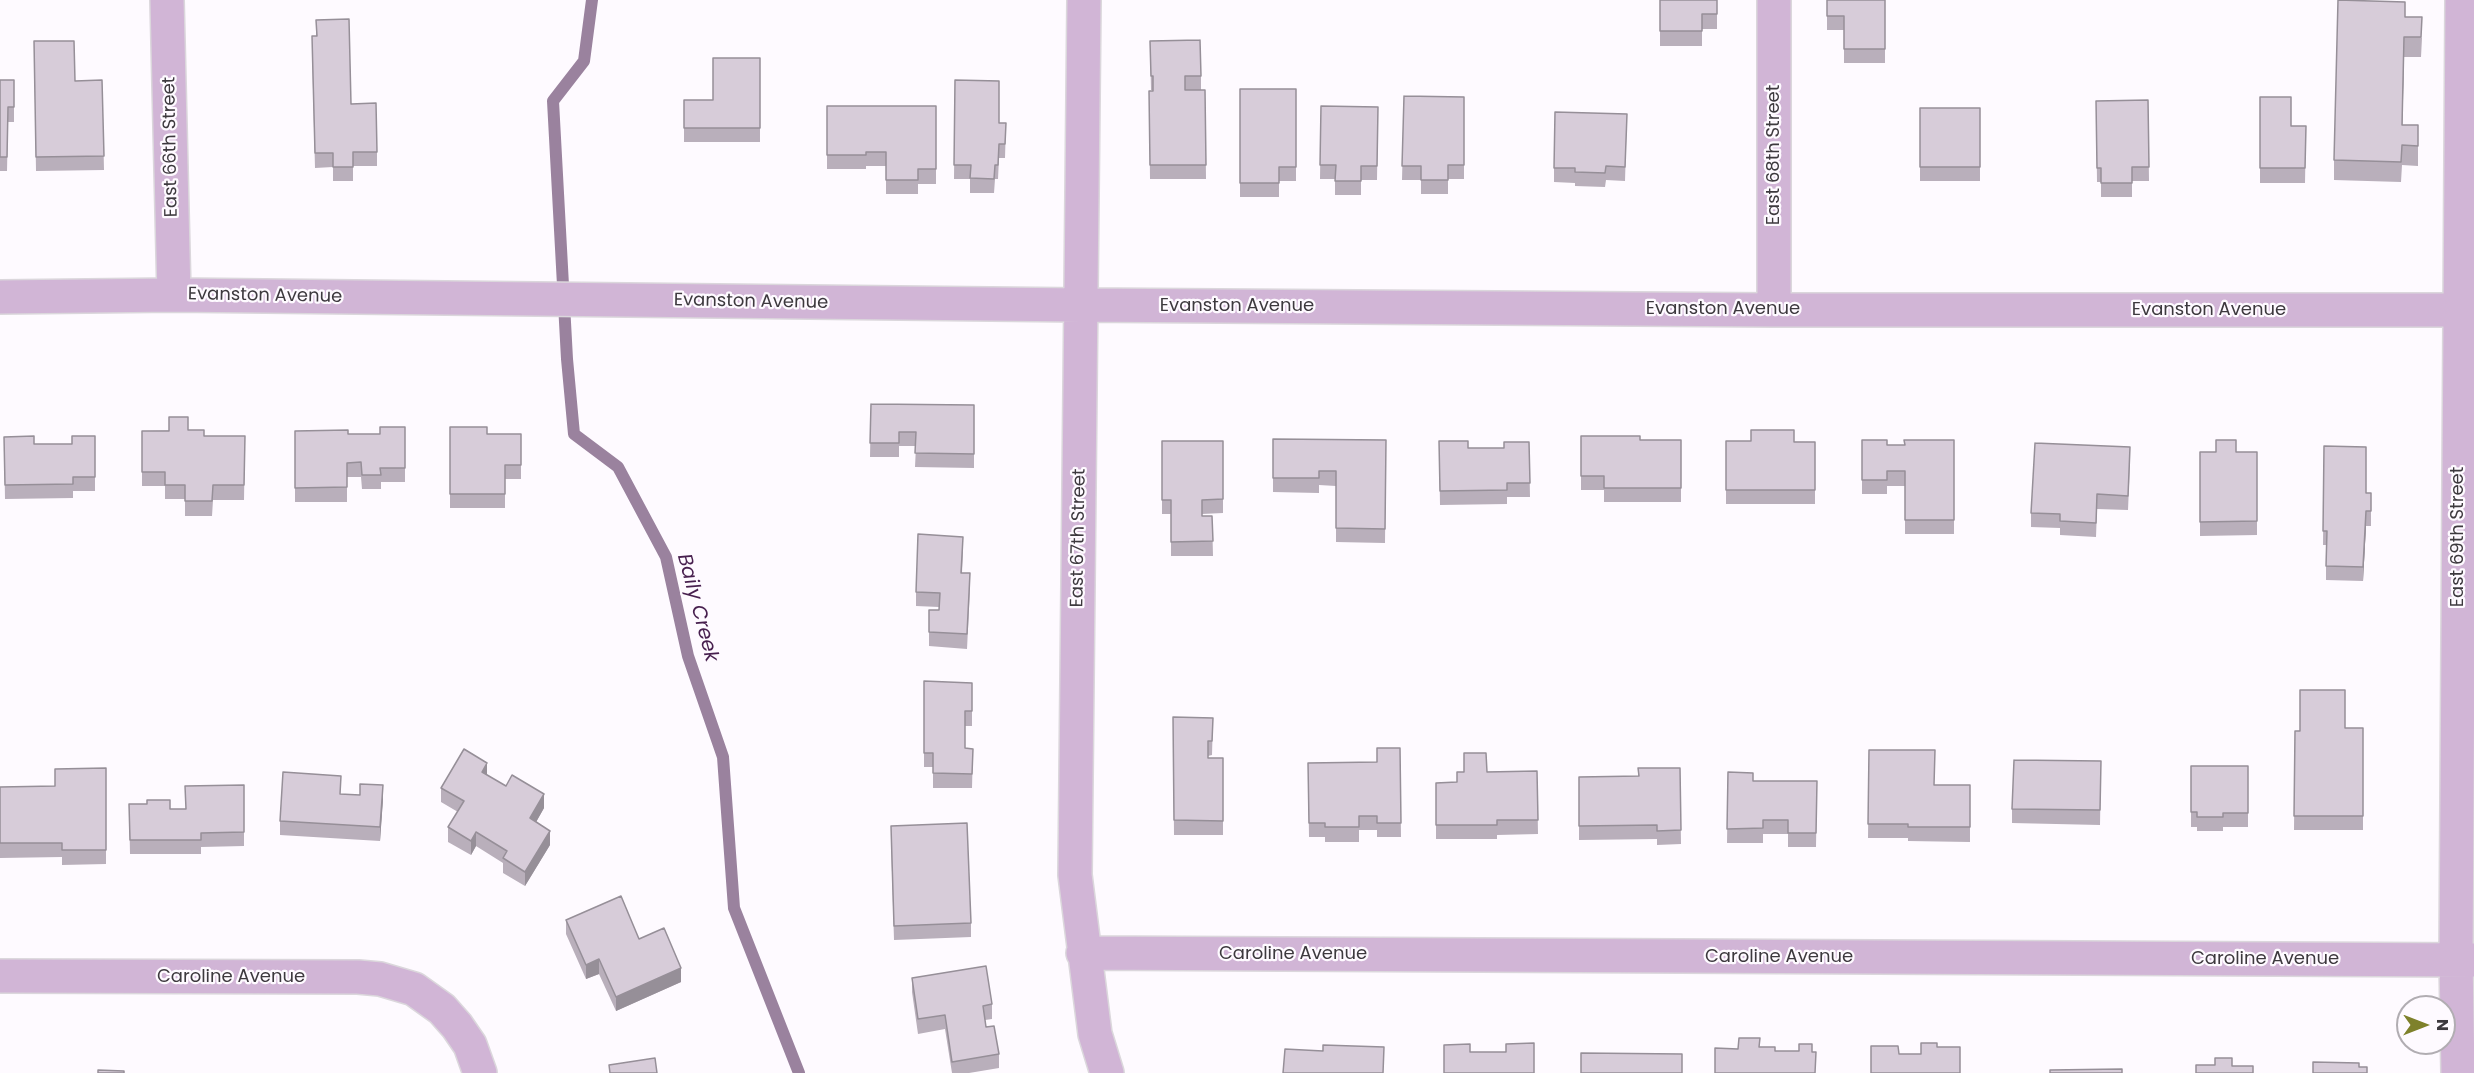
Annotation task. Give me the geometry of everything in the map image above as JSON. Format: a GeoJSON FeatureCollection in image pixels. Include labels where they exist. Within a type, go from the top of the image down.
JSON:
{"type":"FeatureCollection","features":[{"type":"Feature","properties":{"kind":"street","name":"East 66th Street"},"geometry":{"type":"LineString","coordinates":[[167,0],[174,295]]}},
{"type":"Feature","properties":{"kind":"street","name":"East 67th Street"},"geometry":{"type":"LineString","coordinates":[[1084,0],[1075,875],[1095,1034],[1107,1073]]}},
{"type":"Feature","properties":{"kind":"street","name":"East 68th Street"},"geometry":{"type":"LineString","coordinates":[[1774,0],[1774,310]]}},
{"type":"Feature","properties":{"kind":"street","name":"East 69th Street"},"geometry":{"type":"LineString","coordinates":[[2458,1073],[2465,960],[2466,310],[2462,0]]}},
{"type":"Feature","properties":{"kind":"street","name":"Evanston Avenue"},"geometry":{"type":"LineString","coordinates":[[0,297],[174,295],[1774,310],[2466,310]]}},
{"type":"Feature","properties":{"kind":"street","name":"Caroline Avenue"},"geometry":{"type":"LineString","coordinates":[[1083,953],[2465,960]]}},
{"type":"Feature","properties":{"kind":"street","name":"Caroline Avenue"},"geometry":{"type":"LineString","coordinates":[[0,976],[371,977],[414,989],[451,1017],[470,1045],[480,1073]]}},
{"type":"Feature","properties":{"kind":"building"},"geometry":{"type":"Polygon","coordinates":[[[1660,0],[1717,0],[1717,14],[1702,14],[1702,31],[1660,31],[1660,0]]]}},
{"type":"Feature","properties":{"kind":"building"},"geometry":{"type":"Polygon","coordinates":[[[1827,0],[1885,0],[1885,49],[1844,49],[1844,16],[1827,16],[1827,0]]]}},
{"type":"Feature","properties":{"kind":"building"},"geometry":{"type":"Polygon","coordinates":[[[2338,0],[2405,2],[2405,17],[2422,17],[2421,37],[2404,37],[2402,125],[2418,125],[2418,146],[2402,145],[2401,162],[2334,160],[2338,0]]]}},
{"type":"Feature","properties":{"kind":"building"},"geometry":{"type":"Polygon","coordinates":[[[349,19],[351,104],[376,103],[377,152],[353,152],[353,167],[333,167],[333,153],[315,153],[312,36],[317,36],[316,20],[349,19]]]}},
{"type":"Feature","properties":{"kind":"building"},"geometry":{"type":"Polygon","coordinates":[[[1200,40],[1201,76],[1185,76],[1185,90],[1205,90],[1206,165],[1150,165],[1149,91],[1153,91],[1153,76],[1151,76],[1150,41],[1200,40]]]}},
{"type":"Feature","properties":{"kind":"building"},"geometry":{"type":"Polygon","coordinates":[[[34,41],[74,41],[75,81],[102,80],[104,156],[36,157],[34,41]]]}},
{"type":"Feature","properties":{"kind":"building"},"geometry":{"type":"Polygon","coordinates":[[[713,58],[760,58],[760,128],[684,128],[684,100],[713,100],[713,58]]]}},
{"type":"Feature","properties":{"kind":"building"},"geometry":{"type":"Polygon","coordinates":[[[0,80],[14,80],[14,107],[8,107],[7,157],[0,157],[0,80]]]}},
{"type":"Feature","properties":{"kind":"building"},"geometry":{"type":"Polygon","coordinates":[[[955,80],[999,81],[999,123],[1006,123],[1005,144],[999,144],[998,165],[995,165],[994,179],[970,178],[971,165],[954,165],[955,80]]]}},
{"type":"Feature","properties":{"kind":"building"},"geometry":{"type":"Polygon","coordinates":[[[1240,89],[1296,89],[1296,167],[1279,167],[1279,183],[1240,183],[1240,89]]]}},
{"type":"Feature","properties":{"kind":"building"},"geometry":{"type":"Polygon","coordinates":[[[1404,96],[1464,97],[1464,165],[1448,165],[1448,180],[1421,180],[1421,166],[1402,166],[1404,96]]]}},
{"type":"Feature","properties":{"kind":"building"},"geometry":{"type":"Polygon","coordinates":[[[2260,97],[2291,97],[2291,126],[2306,126],[2305,168],[2260,168],[2260,97]]]}},
{"type":"Feature","properties":{"kind":"building"},"geometry":{"type":"Polygon","coordinates":[[[2148,100],[2149,167],[2132,167],[2132,183],[2101,183],[2101,168],[2097,168],[2096,101],[2148,100]]]}},
{"type":"Feature","properties":{"kind":"building"},"geometry":{"type":"Polygon","coordinates":[[[827,106],[936,106],[936,169],[918,169],[918,180],[886,180],[886,152],[866,152],[866,155],[827,155],[827,106]]]}},
{"type":"Feature","properties":{"kind":"building"},"geometry":{"type":"Polygon","coordinates":[[[1321,106],[1378,107],[1377,166],[1361,166],[1361,181],[1335,181],[1336,165],[1320,165],[1321,106]]]}},
{"type":"Feature","properties":{"kind":"building"},"geometry":{"type":"Polygon","coordinates":[[[1920,108],[1980,108],[1980,167],[1920,167],[1920,108]]]}},
{"type":"Feature","properties":{"kind":"building"},"geometry":{"type":"Polygon","coordinates":[[[1555,112],[1627,114],[1625,167],[1606,166],[1605,173],[1575,172],[1575,168],[1554,168],[1555,112]]]}},
{"type":"Feature","properties":{"kind":"building"},"geometry":{"type":"Polygon","coordinates":[[[871,404],[974,405],[974,454],[915,453],[916,432],[899,432],[899,443],[870,443],[871,404]]]}},
{"type":"Feature","properties":{"kind":"building"},"geometry":{"type":"Polygon","coordinates":[[[169,417],[188,417],[188,430],[204,430],[204,436],[245,436],[244,485],[213,485],[212,501],[185,501],[185,485],[165,485],[165,472],[142,472],[142,431],[169,431],[169,417]]]}},
{"type":"Feature","properties":{"kind":"building"},"geometry":{"type":"Polygon","coordinates":[[[380,427],[405,427],[405,468],[380,468],[381,475],[362,475],[361,462],[347,463],[347,487],[295,488],[295,431],[348,430],[348,434],[380,434],[380,427]]]}},
{"type":"Feature","properties":{"kind":"building"},"geometry":{"type":"Polygon","coordinates":[[[450,427],[487,427],[487,434],[521,434],[521,465],[505,465],[505,494],[450,494],[450,427]]]}},
{"type":"Feature","properties":{"kind":"building"},"geometry":{"type":"Polygon","coordinates":[[[1751,430],[1794,430],[1794,442],[1815,442],[1815,490],[1726,490],[1726,441],[1751,441],[1751,430]]]}},
{"type":"Feature","properties":{"kind":"building"},"geometry":{"type":"Polygon","coordinates":[[[34,436],[34,444],[72,444],[72,436],[95,436],[95,477],[73,477],[73,484],[5,485],[4,437],[34,436]]]}},
{"type":"Feature","properties":{"kind":"building"},"geometry":{"type":"Polygon","coordinates":[[[1581,436],[1640,436],[1640,440],[1681,440],[1681,488],[1604,488],[1604,476],[1581,476],[1581,436]]]}},
{"type":"Feature","properties":{"kind":"building"},"geometry":{"type":"Polygon","coordinates":[[[1273,439],[1386,440],[1385,529],[1336,528],[1336,471],[1319,471],[1319,478],[1273,478],[1273,439]]]}},
{"type":"Feature","properties":{"kind":"building"},"geometry":{"type":"Polygon","coordinates":[[[1862,440],[1887,440],[1887,445],[1905,445],[1904,440],[1954,440],[1954,520],[1905,520],[1905,471],[1887,471],[1887,480],[1862,480],[1862,440]]]}},
{"type":"Feature","properties":{"kind":"building"},"geometry":{"type":"Polygon","coordinates":[[[2216,440],[2236,440],[2236,452],[2257,452],[2257,521],[2200,522],[2200,452],[2216,452],[2216,440]]]}},
{"type":"Feature","properties":{"kind":"building"},"geometry":{"type":"Polygon","coordinates":[[[1162,441],[1223,441],[1223,499],[1202,500],[1202,516],[1212,516],[1213,541],[1171,542],[1171,500],[1162,500],[1162,441]]]}},
{"type":"Feature","properties":{"kind":"building"},"geometry":{"type":"Polygon","coordinates":[[[1439,441],[1468,441],[1468,448],[1504,448],[1504,442],[1529,442],[1530,483],[1507,483],[1507,490],[1440,491],[1439,441]]]}},
{"type":"Feature","properties":{"kind":"building"},"geometry":{"type":"Polygon","coordinates":[[[2035,443],[2130,447],[2128,496],[2097,494],[2096,523],[2060,521],[2060,514],[2031,513],[2035,443]]]}},
{"type":"Feature","properties":{"kind":"building"},"geometry":{"type":"Polygon","coordinates":[[[2324,446],[2366,447],[2366,493],[2371,493],[2371,511],[2366,511],[2363,567],[2326,566],[2327,531],[2323,531],[2324,446]]]}},
{"type":"Feature","properties":{"kind":"building"},"geometry":{"type":"Polygon","coordinates":[[[918,534],[963,537],[961,573],[970,573],[967,634],[929,632],[929,610],[939,610],[940,593],[916,592],[918,534]]]}},
{"type":"Feature","properties":{"kind":"building"},"geometry":{"type":"Polygon","coordinates":[[[924,681],[972,683],[972,711],[965,711],[965,748],[973,749],[972,774],[933,773],[933,753],[924,753],[924,681]]]}},
{"type":"Feature","properties":{"kind":"building"},"geometry":{"type":"Polygon","coordinates":[[[2300,690],[2345,690],[2345,728],[2363,728],[2363,816],[2294,816],[2295,731],[2300,731],[2300,690]]]}},
{"type":"Feature","properties":{"kind":"building"},"geometry":{"type":"Polygon","coordinates":[[[1173,717],[1213,718],[1212,741],[1208,741],[1208,758],[1223,758],[1223,821],[1174,820],[1173,717]]]}},
{"type":"Feature","properties":{"kind":"building"},"geometry":{"type":"Polygon","coordinates":[[[1377,748],[1400,748],[1401,823],[1377,823],[1377,816],[1359,816],[1359,827],[1325,827],[1325,823],[1309,823],[1308,763],[1377,762],[1377,748]]]}},
{"type":"Feature","properties":{"kind":"building"},"geometry":{"type":"Polygon","coordinates":[[[464,749],[487,763],[482,772],[506,786],[512,775],[544,794],[530,818],[550,831],[525,872],[503,858],[507,851],[476,832],[471,841],[448,827],[464,801],[441,788],[464,749]]]}},
{"type":"Feature","properties":{"kind":"building"},"geometry":{"type":"Polygon","coordinates":[[[1869,750],[1935,750],[1934,785],[1970,785],[1970,827],[1908,827],[1908,824],[1868,824],[1869,750]]]}},
{"type":"Feature","properties":{"kind":"building"},"geometry":{"type":"Polygon","coordinates":[[[1464,753],[1486,753],[1487,772],[1537,771],[1538,820],[1497,820],[1497,825],[1436,825],[1436,783],[1457,782],[1457,772],[1464,772],[1464,753]]]}},
{"type":"Feature","properties":{"kind":"building"},"geometry":{"type":"Polygon","coordinates":[[[2014,760],[2101,761],[2100,810],[2012,809],[2014,760]]]}},
{"type":"Feature","properties":{"kind":"building"},"geometry":{"type":"Polygon","coordinates":[[[2191,766],[2248,766],[2248,813],[2223,813],[2223,817],[2197,817],[2197,812],[2191,812],[2191,766]]]}},
{"type":"Feature","properties":{"kind":"building"},"geometry":{"type":"Polygon","coordinates":[[[106,768],[106,850],[62,850],[62,843],[0,843],[0,787],[55,786],[55,769],[106,768]]]}},
{"type":"Feature","properties":{"kind":"building"},"geometry":{"type":"Polygon","coordinates":[[[1638,768],[1680,768],[1681,830],[1657,831],[1657,825],[1579,826],[1579,777],[1639,776],[1638,768]]]}},
{"type":"Feature","properties":{"kind":"building"},"geometry":{"type":"Polygon","coordinates":[[[283,772],[341,776],[340,794],[360,795],[360,784],[383,785],[380,827],[280,821],[283,772]]]}},
{"type":"Feature","properties":{"kind":"building"},"geometry":{"type":"Polygon","coordinates":[[[1728,772],[1753,773],[1753,781],[1817,781],[1816,833],[1788,833],[1788,820],[1763,820],[1763,828],[1727,829],[1728,772]]]}},
{"type":"Feature","properties":{"kind":"building"},"geometry":{"type":"Polygon","coordinates":[[[244,785],[244,832],[201,833],[201,840],[130,840],[129,804],[147,804],[147,800],[170,800],[170,809],[186,809],[185,786],[244,785]]]}},
{"type":"Feature","properties":{"kind":"building"},"geometry":{"type":"Polygon","coordinates":[[[967,823],[971,923],[894,926],[891,826],[967,823]]]}},
{"type":"Feature","properties":{"kind":"building"},"geometry":{"type":"Polygon","coordinates":[[[621,896],[639,939],[664,928],[681,968],[616,997],[599,959],[586,965],[566,920],[621,896]]]}},
{"type":"Feature","properties":{"kind":"building"},"geometry":{"type":"Polygon","coordinates":[[[986,966],[992,1004],[983,1006],[986,1027],[994,1026],[999,1054],[952,1062],[945,1015],[918,1019],[912,978],[986,966]]]}},
{"type":"Feature","properties":{"kind":"building"},"geometry":{"type":"Polygon","coordinates":[[[1739,1038],[1760,1038],[1759,1047],[1775,1047],[1775,1051],[1799,1051],[1799,1044],[1812,1044],[1812,1052],[1816,1052],[1815,1073],[1715,1073],[1715,1048],[1738,1049],[1739,1038]]]}},
{"type":"Feature","properties":{"kind":"building"},"geometry":{"type":"Polygon","coordinates":[[[1534,1043],[1534,1073],[1444,1073],[1444,1045],[1470,1044],[1470,1052],[1506,1052],[1506,1044],[1534,1043]]]}},
{"type":"Feature","properties":{"kind":"building"},"geometry":{"type":"Polygon","coordinates":[[[1921,1043],[1937,1043],[1937,1047],[1960,1047],[1960,1073],[1871,1073],[1871,1046],[1898,1046],[1899,1054],[1921,1054],[1921,1043]]]}},
{"type":"Feature","properties":{"kind":"building"},"geometry":{"type":"Polygon","coordinates":[[[1323,1045],[1384,1047],[1383,1073],[1283,1073],[1285,1049],[1323,1051],[1323,1045]]]}},
{"type":"Feature","properties":{"kind":"building"},"geometry":{"type":"Polygon","coordinates":[[[1581,1053],[1682,1054],[1682,1073],[1581,1073],[1581,1053]]]}},
{"type":"Feature","properties":{"kind":"building"},"geometry":{"type":"Polygon","coordinates":[[[655,1058],[657,1073],[610,1073],[609,1065],[655,1058]]]}},
{"type":"Feature","properties":{"kind":"building"},"geometry":{"type":"Polygon","coordinates":[[[2215,1058],[2232,1058],[2232,1066],[2253,1066],[2253,1073],[2196,1073],[2196,1065],[2215,1065],[2215,1058]]]}},
{"type":"Feature","properties":{"kind":"building"},"geometry":{"type":"Polygon","coordinates":[[[2313,1062],[2359,1063],[2359,1067],[2367,1067],[2367,1073],[2313,1073],[2313,1062]]]}},
{"type":"Feature","properties":{"kind":"building"},"geometry":{"type":"Polygon","coordinates":[[[2122,1069],[2122,1073],[2050,1073],[2050,1070],[2122,1069]]]}},
{"type":"Feature","properties":{"kind":"building"},"geometry":{"type":"Polygon","coordinates":[[[98,1070],[124,1071],[124,1073],[98,1073],[98,1070]]]}},
{"type":"Feature","properties":{"kind":"waterway","name":"Baily Creek"},"geometry":{"type":"LineString","coordinates":[[592,0],[584,61],[553,101],[567,359],[574,434],[618,467],[666,557],[688,656],[723,757],[734,908],[799,1073]]}}]}
